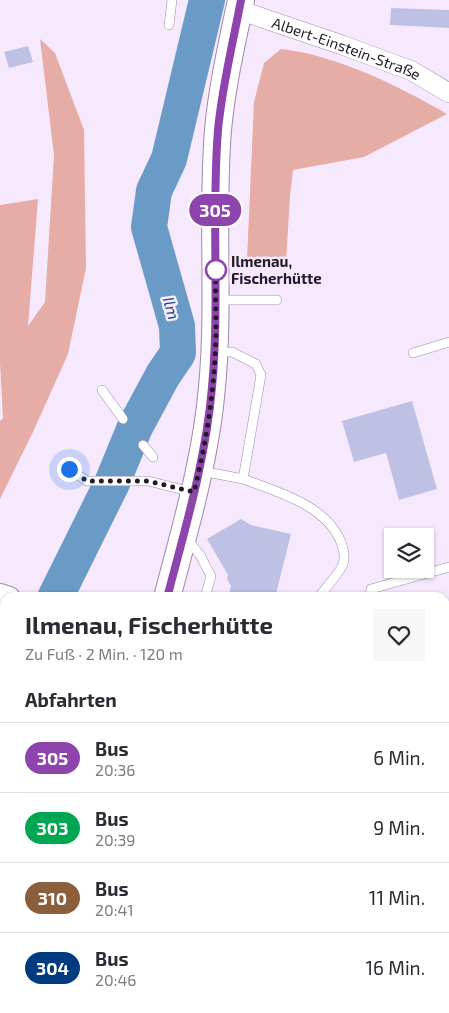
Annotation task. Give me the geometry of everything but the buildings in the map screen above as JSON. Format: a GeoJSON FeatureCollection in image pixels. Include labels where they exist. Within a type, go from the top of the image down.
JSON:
{"type":"FeatureCollection","features":[{"type":"Feature","properties":{"kind":"main road"},"geometry":{"type":"LineString","coordinates":[[168,592],[197,481],[212,389],[215,352],[215,200],[218,131],[240,5]]}},
{"type":"Feature","properties":{"kind":"street","name":"Albert-Einstein-Straße"},"geometry":{"type":"LineString","coordinates":[[240,5],[412,71],[449,93]]}},
{"type":"Feature","properties":{"kind":"lane"},"geometry":{"type":"LineString","coordinates":[[169,25],[172,0]]}},
{"type":"Feature","properties":{"kind":"lane"},"geometry":{"type":"LineString","coordinates":[[216,300],[277,300]]}},
{"type":"Feature","properties":{"kind":"lane"},"geometry":{"type":"LineString","coordinates":[[413,353],[449,342]]}},
{"type":"Feature","properties":{"kind":"lane"},"geometry":{"type":"LineString","coordinates":[[215,352],[232,352],[256,364],[261,375],[243,479]]}},
{"type":"Feature","properties":{"kind":"lane"},"geometry":{"type":"LineString","coordinates":[[102,390],[123,419]]}},
{"type":"Feature","properties":{"kind":"lane"},"geometry":{"type":"LineString","coordinates":[[143,445],[154,457]]}},
{"type":"Feature","properties":{"kind":"lane"},"geometry":{"type":"LineString","coordinates":[[69,469],[87,481],[243,479],[283,494],[310,508],[331,524],[339,536],[344,561],[342,568],[322,592]]}},
{"type":"Feature","properties":{"kind":"lane"},"geometry":{"type":"LineString","coordinates":[[183,534],[200,555],[211,576],[207,592]]}},
{"type":"Feature","properties":{"kind":"lane"},"geometry":{"type":"LineString","coordinates":[[371,592],[371,589],[449,567]]}},
{"type":"Feature","properties":{"kind":"shaded area"},"geometry":{"type":"Polygon","coordinates":[[[40,39],[55,53],[84,130],[86,268],[68,354],[0,499],[0,421],[3,418],[0,363],[0,205],[38,199],[28,326],[45,302],[54,155],[40,39]]]}},
{"type":"Feature","properties":{"kind":"shaded area"},"geometry":{"type":"Polygon","coordinates":[[[281,49],[302,52],[367,73],[447,114],[364,157],[293,170],[286,263],[247,260],[254,102],[264,63],[281,49]]]}},
{"type":"Feature","properties":{"kind":"waterway","name":"Ilm"},"geometry":{"type":"LineString","coordinates":[[58,592],[112,483],[135,427],[163,375],[178,353],[177,326],[149,227],[154,191],[169,159],[207,0]]}},
{"type":"Feature","properties":{"kind":"bus line","name":"305"},"geometry":{"type":"LineString","coordinates":[[169,592],[199,471],[212,389],[216,332],[215,200],[218,131],[241,0]]}},
{"type":"Feature","properties":{"kind":"place","name":"Ilmenau, Fischerhütte"},"geometry":{"type":"Point","coordinates":[216,270]}},
{"type":"Feature","properties":{"kind":"route"},"geometry":{"type":"LineString","coordinates":[[69,469],[87,481],[148,481],[194,492],[205,442],[212,389],[216,332],[216,270]]}}]}
